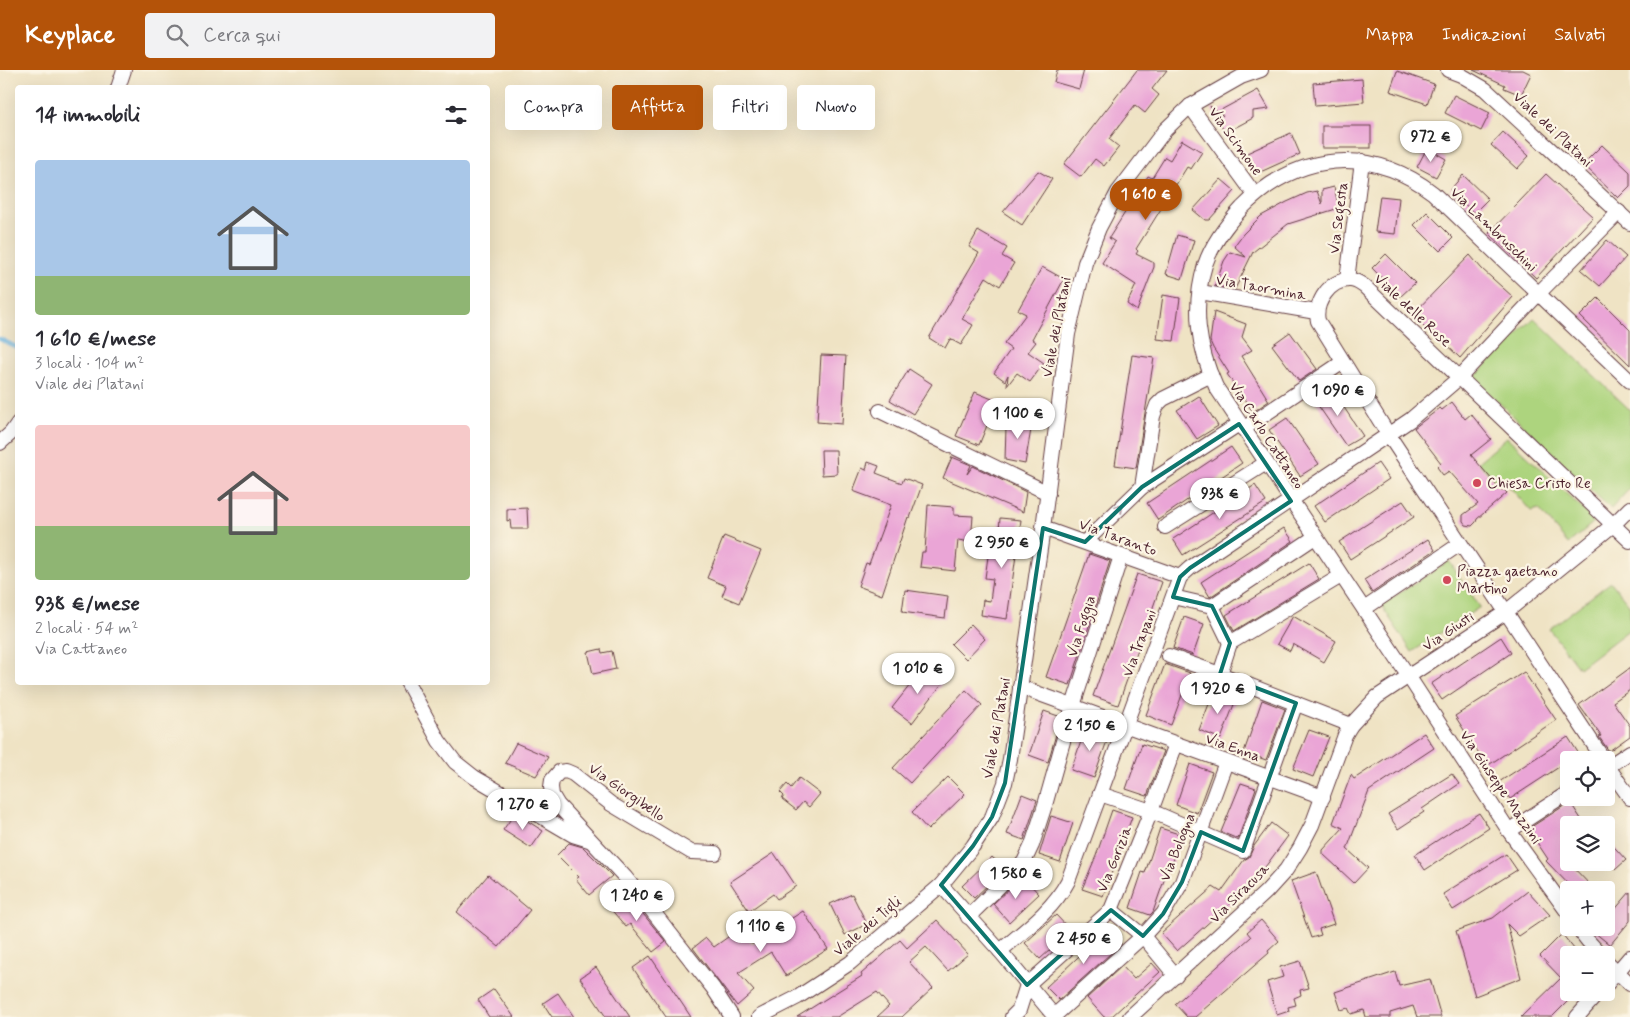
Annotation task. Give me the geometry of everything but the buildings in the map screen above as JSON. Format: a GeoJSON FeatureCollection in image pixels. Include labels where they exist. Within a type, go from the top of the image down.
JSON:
{"type":"FeatureCollection","features":[{"type":"Feature","properties":{"kind":"street"},"geometry":{"type":"LineString","coordinates":[[119,85],[124,70]]}},
{"type":"Feature","properties":{"kind":"street","name":"Viale dei Platani"},"geometry":{"type":"LineString","coordinates":[[941,885],[973,846],[992,817],[1005,783],[1043,528],[1068,334],[1085,263],[1099,228],[1118,192],[1164,130],[1190,106],[1241,76],[1261,70]]}},
{"type":"Feature","properties":{"kind":"street","name":"Viale dei Platani"},"geometry":{"type":"LineString","coordinates":[[1458,72],[1485,89],[1630,223]]}},
{"type":"Feature","properties":{"kind":"street","name":"Via Scimone"},"geometry":{"type":"LineString","coordinates":[[1190,106],[1255,195]]}},
{"type":"Feature","properties":{"kind":"street","name":"Via Lambruschini"},"geometry":{"type":"LineString","coordinates":[[1255,195],[1285,176],[1317,164],[1341,160],[1362,161],[1388,168],[1420,183],[1433,193],[1630,381]]}},
{"type":"Feature","properties":{"kind":"street","name":"Via Segesta"},"geometry":{"type":"LineString","coordinates":[[1347,280],[1362,161]]}},
{"type":"Feature","properties":{"kind":"street","name":"Via Carlo Cattaneo"},"geometry":{"type":"LineString","coordinates":[[1255,195],[1232,219],[1217,240],[1205,264],[1200,292],[1198,322],[1201,343],[1211,375],[1216,387],[1241,426],[1409,677]]}},
{"type":"Feature","properties":{"kind":"street"},"geometry":{"type":"LineString","coordinates":[[1180,577],[1190,568],[1410,420],[1459,378],[1619,212]]}},
{"type":"Feature","properties":{"kind":"street"},"geometry":{"type":"LineString","coordinates":[[1347,280],[1338,283],[1326,292],[1318,304],[1316,312],[1318,321],[1388,434],[1597,751]]}},
{"type":"Feature","properties":{"kind":"street","name":"Viale delle Rose"},"geometry":{"type":"LineString","coordinates":[[1347,280],[1356,281],[1364,286],[1630,541]]}},
{"type":"Feature","properties":{"kind":"street","name":"Via Taormina"},"geometry":{"type":"LineString","coordinates":[[1200,292],[1300,311],[1316,312]]}},
{"type":"Feature","properties":{"kind":"street"},"geometry":{"type":"LineString","coordinates":[[1085,542],[1142,487],[1343,362]]}},
{"type":"Feature","properties":{"kind":"street"},"geometry":{"type":"LineString","coordinates":[[1142,487],[1153,416],[1157,405],[1175,393],[1211,375]]}},
{"type":"Feature","properties":{"kind":"street"},"geometry":{"type":"LineString","coordinates":[[880,411],[1048,492]]}},
{"type":"Feature","properties":{"kind":"street"},"geometry":{"type":"LineString","coordinates":[[0,443],[15,427]]}},
{"type":"Feature","properties":{"kind":"street"},"geometry":{"type":"LineString","coordinates":[[1165,527],[1266,463]]}},
{"type":"Feature","properties":{"kind":"street","name":"Via Giusti"},"geometry":{"type":"LineString","coordinates":[[1409,677],[1506,612],[1613,525],[1630,508]]}},
{"type":"Feature","properties":{"kind":"street","name":"Via Taranto"},"geometry":{"type":"LineString","coordinates":[[1043,528],[1180,577]]}},
{"type":"Feature","properties":{"kind":"street"},"geometry":{"type":"LineString","coordinates":[[1173,597],[1212,606],[1315,537]]}},
{"type":"Feature","properties":{"kind":"street"},"geometry":{"type":"LineString","coordinates":[[1364,609],[1460,544]]}},
{"type":"Feature","properties":{"kind":"street","name":"Via Foggia"},"geometry":{"type":"LineString","coordinates":[[968,917],[1024,862],[1028,853],[1046,805],[1073,706],[1121,556]]}},
{"type":"Feature","properties":{"kind":"street"},"geometry":{"type":"LineString","coordinates":[[1220,674],[1230,643],[1341,576]]}},
{"type":"Feature","properties":{"kind":"street","name":"Via Trapani"},"geometry":{"type":"LineString","coordinates":[[1000,951],[1051,907],[1062,894],[1180,577]]}},
{"type":"Feature","properties":{"kind":"street"},"geometry":{"type":"LineString","coordinates":[[1212,606],[1230,643]]}},
{"type":"Feature","properties":{"kind":"street"},"geometry":{"type":"LineString","coordinates":[[1169,656],[1351,725]]}},
{"type":"Feature","properties":{"kind":"street","name":"Via Siracusa"},"geometry":{"type":"LineString","coordinates":[[1130,1017],[1266,892],[1286,870],[1308,833],[1345,735],[1351,725],[1377,697],[1409,677]]}},
{"type":"Feature","properties":{"kind":"street","name":"Via Giuseppe Mazzini"},"geometry":{"type":"LineString","coordinates":[[1409,677],[1509,831],[1560,902]]}},
{"type":"Feature","properties":{"kind":"street"},"geometry":{"type":"LineString","coordinates":[[409,685],[439,741],[455,762],[474,777],[564,830],[589,840]]}},
{"type":"Feature","properties":{"kind":"street","name":"Via Enna"},"geometry":{"type":"LineString","coordinates":[[1020,686],[1322,798]]}},
{"type":"Feature","properties":{"kind":"street"},"geometry":{"type":"LineString","coordinates":[[1100,794],[1151,811],[1243,851],[1296,703]]}},
{"type":"Feature","properties":{"kind":"street","name":"Via Gorizia"},"geometry":{"type":"LineString","coordinates":[[1027,985],[1111,910],[1176,744]]}},
{"type":"Feature","properties":{"kind":"street"},"geometry":{"type":"LineString","coordinates":[[1615,760],[1630,752]]}},
{"type":"Feature","properties":{"kind":"street","name":"Via Bologna"},"geometry":{"type":"LineString","coordinates":[[1054,1016],[1143,936],[1163,914],[1182,882],[1226,762]]}},
{"type":"Feature","properties":{"kind":"street","name":"Via Giorgibello"},"geometry":{"type":"LineString","coordinates":[[715,852],[691,852],[611,804],[573,774],[566,771],[559,772],[552,780],[550,787],[552,795],[558,804],[589,840],[626,877],[713,988],[732,1017]]}},
{"type":"Feature","properties":{"kind":"street"},"geometry":{"type":"LineString","coordinates":[[1615,777],[1630,798]]}},
{"type":"Feature","properties":{"kind":"street"},"geometry":{"type":"LineString","coordinates":[[1509,831],[1560,798]]}},
{"type":"Feature","properties":{"kind":"street"},"geometry":{"type":"LineString","coordinates":[[941,885],[1000,951],[1054,1016]]}},
{"type":"Feature","properties":{"kind":"street","name":"Viale dei Tigli"},"geometry":{"type":"LineString","coordinates":[[758,1017],[798,997],[850,964],[941,885]]}},
{"type":"Feature","properties":{"kind":"street"},"geometry":{"type":"LineString","coordinates":[[1111,910],[1143,936],[1176,976]]}},
{"type":"Feature","properties":{"kind":"street"},"geometry":{"type":"LineString","coordinates":[[1584,936],[1593,946]]}},
{"type":"Feature","properties":{"kind":"street"},"geometry":{"type":"LineString","coordinates":[[1615,976],[1630,957]]}},
{"type":"Feature","properties":{"kind":"street"},"geometry":{"type":"LineString","coordinates":[[1615,970],[1630,984]]}},
{"type":"Feature","properties":{"kind":"street"},"geometry":{"type":"LineString","coordinates":[[1012,1017],[1019,1010],[1027,985]]}},
{"type":"Feature","properties":{"kind":"street"},"geometry":{"type":"LineString","coordinates":[[1577,1017],[1591,1001]]}},
{"type":"Feature","properties":{"kind":"highlighted area"},"geometry":{"type":"Polygon","coordinates":[[[1239,424],[1291,501],[1190,568],[1180,577],[1173,597],[1212,606],[1230,643],[1220,674],[1296,703],[1243,851],[1201,832],[1182,882],[1163,914],[1143,936],[1111,910],[1027,985],[941,885],[973,846],[992,817],[1005,783],[1043,528],[1085,542],[1142,487],[1239,424]]]}},
{"type":"Feature","properties":{"kind":"green space"},"geometry":{"type":"Polygon","coordinates":[[[1534,318],[1630,410],[1630,488],[1611,509],[1473,378],[1534,318]]]}},
{"type":"Feature","properties":{"kind":"green space"},"geometry":{"type":"Polygon","coordinates":[[[1507,437],[1595,521],[1568,544],[1539,509],[1531,511],[1507,484],[1502,488],[1478,462],[1507,437]]]}},
{"type":"Feature","properties":{"kind":"green space","name":"Piazza gaetano Martino"},"geometry":{"type":"Polygon","coordinates":[[[1449,561],[1480,607],[1412,652],[1381,605],[1449,561]]]}},
{"type":"Feature","properties":{"kind":"green space"},"geometry":{"type":"Polygon","coordinates":[[[1611,582],[1630,606],[1630,629],[1579,668],[1549,629],[1611,582]]]}},
{"type":"Feature","properties":{"kind":"waterway"},"geometry":{"type":"LineString","coordinates":[[0,339],[15,346]]}},
{"type":"Feature","properties":{"kind":"place","name":"Chiesa Cristo Re"},"geometry":{"type":"Point","coordinates":[1477,483]}},
{"type":"Feature","properties":{"kind":"place","name":"Piazza gaetano Martino"},"geometry":{"type":"Point","coordinates":[1447,580]}}]}
